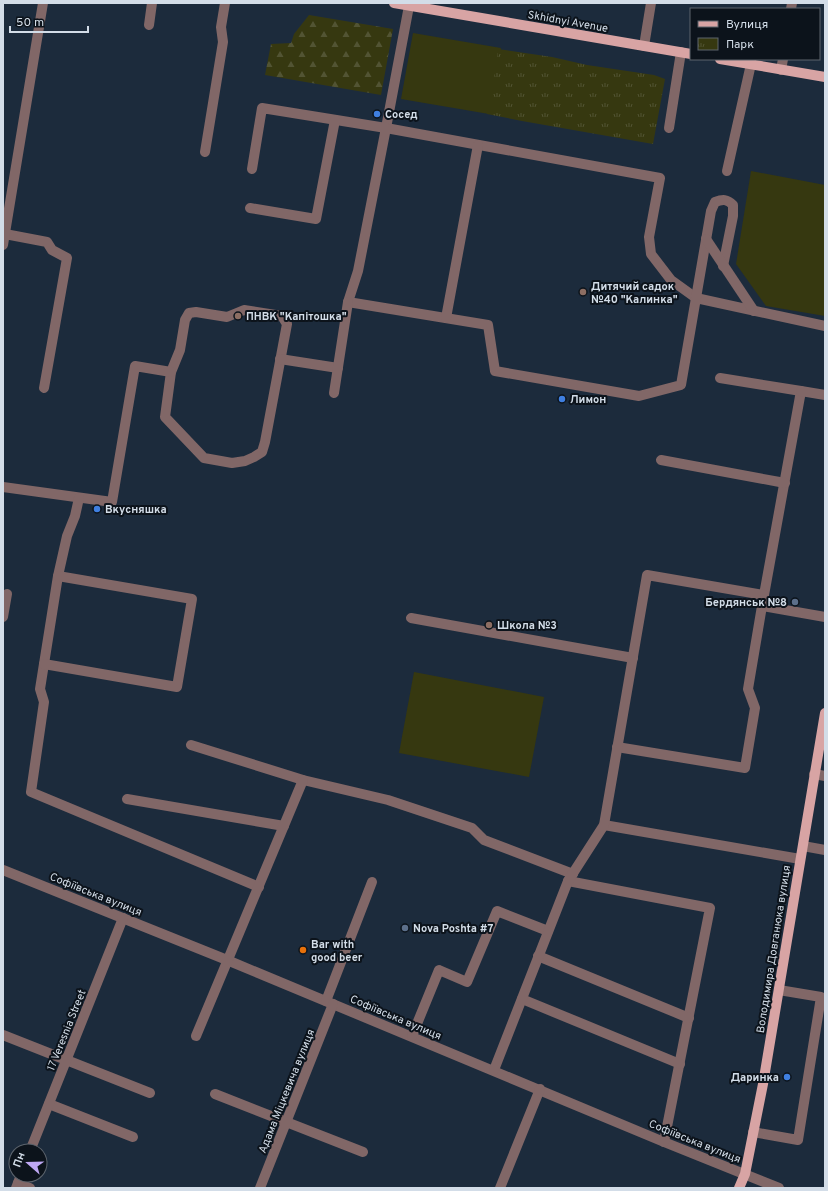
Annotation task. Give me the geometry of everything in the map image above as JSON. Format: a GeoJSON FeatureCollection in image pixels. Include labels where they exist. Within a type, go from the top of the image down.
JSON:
{"type":"FeatureCollection","features":[{"type":"Feature","properties":{"kind":"main road","name":"Skhidnyi Avenue"},"geometry":{"type":"LineString","coordinates":[[394,3],[686,53]]}},
{"type":"Feature","properties":{"kind":"main road"},"geometry":{"type":"LineString","coordinates":[[726,60],[825,77]]}},
{"type":"Feature","properties":{"kind":"main road","name":"Володимира Довганюка вулиця"},"geometry":{"type":"LineString","coordinates":[[739,1188],[745,1174],[763,1084],[825,713]]}},
{"type":"Feature","properties":{"kind":"street"},"geometry":{"type":"LineString","coordinates":[[3,245],[43,3]]}},
{"type":"Feature","properties":{"kind":"street"},"geometry":{"type":"LineString","coordinates":[[149,25],[152,3]]}},
{"type":"Feature","properties":{"kind":"street"},"geometry":{"type":"LineString","coordinates":[[205,152],[223,42],[221,27],[225,3]]}},
{"type":"Feature","properties":{"kind":"street"},"geometry":{"type":"LineString","coordinates":[[644,46],[652,3]]}},
{"type":"Feature","properties":{"kind":"street"},"geometry":{"type":"LineString","coordinates":[[334,393],[348,302],[358,272],[409,6]]}},
{"type":"Feature","properties":{"kind":"street"},"geometry":{"type":"LineString","coordinates":[[669,128],[686,53]]}},
{"type":"Feature","properties":{"kind":"street"},"geometry":{"type":"LineString","coordinates":[[781,70],[783,60]]}},
{"type":"Feature","properties":{"kind":"street"},"geometry":{"type":"LineString","coordinates":[[727,172],[751,64]]}},
{"type":"Feature","properties":{"kind":"street"},"geometry":{"type":"LineString","coordinates":[[252,169],[262,108],[386,128],[660,178],[649,237],[650,254],[671,280],[696,298],[825,326]]}},
{"type":"Feature","properties":{"kind":"street"},"geometry":{"type":"LineString","coordinates":[[250,208],[316,219],[335,120]]}},
{"type":"Feature","properties":{"kind":"street"},"geometry":{"type":"LineString","coordinates":[[446,318],[478,145]]}},
{"type":"Feature","properties":{"kind":"street"},"geometry":{"type":"LineString","coordinates":[[348,302],[488,325],[495,371],[639,396],[681,385],[711,211],[715,202],[723,199],[728,200],[733,205],[733,216],[723,266]]}},
{"type":"Feature","properties":{"kind":"street"},"geometry":{"type":"LineString","coordinates":[[5,234],[47,242],[52,250],[67,258],[44,388]]}},
{"type":"Feature","properties":{"kind":"street"},"geometry":{"type":"LineString","coordinates":[[706,239],[754,311]]}},
{"type":"Feature","properties":{"kind":"street"},"geometry":{"type":"LineString","coordinates":[[244,310],[282,316],[287,324],[266,442],[262,452],[245,461],[232,463],[204,458],[165,417],[171,372],[180,350],[185,320],[189,313],[196,312],[227,317],[244,310]]}},
{"type":"Feature","properties":{"kind":"street"},"geometry":{"type":"LineString","coordinates":[[280,359],[338,368]]}},
{"type":"Feature","properties":{"kind":"street"},"geometry":{"type":"LineString","coordinates":[[3,487],[112,502],[135,366],[171,372]]}},
{"type":"Feature","properties":{"kind":"street"},"geometry":{"type":"LineString","coordinates":[[720,378],[825,395]]}},
{"type":"Feature","properties":{"kind":"street"},"geometry":{"type":"LineString","coordinates":[[617,747],[745,768],[755,708],[748,689],[801,391]]}},
{"type":"Feature","properties":{"kind":"street"},"geometry":{"type":"LineString","coordinates":[[661,460],[784,483]]}},
{"type":"Feature","properties":{"kind":"street"},"geometry":{"type":"LineString","coordinates":[[79,498],[76,516],[67,536],[58,576],[40,689],[44,702],[31,792],[258,887]]}},
{"type":"Feature","properties":{"kind":"street"},"geometry":{"type":"LineString","coordinates":[[494,1070],[570,878],[604,825],[647,575],[764,595]]}},
{"type":"Feature","properties":{"kind":"street"},"geometry":{"type":"LineString","coordinates":[[44,664],[178,687],[192,599],[58,576]]}},
{"type":"Feature","properties":{"kind":"street"},"geometry":{"type":"LineString","coordinates":[[3,613],[7,594]]}},
{"type":"Feature","properties":{"kind":"street"},"geometry":{"type":"LineString","coordinates":[[762,606],[825,617]]}},
{"type":"Feature","properties":{"kind":"street"},"geometry":{"type":"LineString","coordinates":[[410,618],[633,658]]}},
{"type":"Feature","properties":{"kind":"street"},"geometry":{"type":"LineString","coordinates":[[192,745],[303,780],[388,800],[472,828],[484,840],[570,878],[710,908],[664,1142]]}},
{"type":"Feature","properties":{"kind":"street"},"geometry":{"type":"LineString","coordinates":[[814,774],[825,776]]}},
{"type":"Feature","properties":{"kind":"street"},"geometry":{"type":"LineString","coordinates":[[196,1036],[303,780]]}},
{"type":"Feature","properties":{"kind":"street"},"geometry":{"type":"LineString","coordinates":[[127,799],[284,826]]}},
{"type":"Feature","properties":{"kind":"street"},"geometry":{"type":"LineString","coordinates":[[604,825],[800,859]]}},
{"type":"Feature","properties":{"kind":"street"},"geometry":{"type":"LineString","coordinates":[[803,846],[825,850]]}},
{"type":"Feature","properties":{"kind":"street","name":"Софіївська вулиця"},"geometry":{"type":"LineString","coordinates":[[3,870],[330,1002],[664,1142],[779,1188]]}},
{"type":"Feature","properties":{"kind":"street","name":"Адама Міцкевича вулиця"},"geometry":{"type":"LineString","coordinates":[[260,1188],[330,1002],[372,882]]}},
{"type":"Feature","properties":{"kind":"street"},"geometry":{"type":"LineString","coordinates":[[412,1036],[439,970],[467,982],[497,911],[548,931]]}},
{"type":"Feature","properties":{"kind":"street","name":"17 Veresnia Street"},"geometry":{"type":"LineString","coordinates":[[33,1143],[123,918]]}},
{"type":"Feature","properties":{"kind":"street"},"geometry":{"type":"LineString","coordinates":[[538,956],[689,1018]]}},
{"type":"Feature","properties":{"kind":"street"},"geometry":{"type":"LineString","coordinates":[[753,1132],[798,1140],[821,997],[779,990]]}},
{"type":"Feature","properties":{"kind":"street"},"geometry":{"type":"LineString","coordinates":[[522,999],[680,1064]]}},
{"type":"Feature","properties":{"kind":"street"},"geometry":{"type":"LineString","coordinates":[[3,1035],[150,1093]]}},
{"type":"Feature","properties":{"kind":"street"},"geometry":{"type":"LineString","coordinates":[[500,1188],[540,1089]]}},
{"type":"Feature","properties":{"kind":"street"},"geometry":{"type":"LineString","coordinates":[[215,1094],[362,1152]]}},
{"type":"Feature","properties":{"kind":"street"},"geometry":{"type":"LineString","coordinates":[[49,1104],[133,1137]]}},
{"type":"Feature","properties":{"kind":"street"},"geometry":{"type":"LineString","coordinates":[[20,1183],[30,1188]]}},
{"type":"Feature","properties":{"kind":"green space"},"geometry":{"type":"Polygon","coordinates":[[[309,15],[393,29],[381,95],[265,75],[271,44],[291,43],[294,34],[309,15]]]}},
{"type":"Feature","properties":{"kind":"green space"},"geometry":{"type":"Polygon","coordinates":[[[413,33],[501,48],[489,114],[401,99],[413,33]]]}},
{"type":"Feature","properties":{"kind":"green space"},"geometry":{"type":"Polygon","coordinates":[[[498,49],[654,75],[665,79],[653,144],[487,114],[492,93],[498,49]]]}},
{"type":"Feature","properties":{"kind":"green space"},"geometry":{"type":"Polygon","coordinates":[[[751,171],[825,185],[825,316],[766,306],[736,264],[751,171]]]}},
{"type":"Feature","properties":{"kind":"green space"},"geometry":{"type":"Polygon","coordinates":[[[414,672],[544,697],[529,777],[399,753],[414,672]]]}},
{"type":"Feature","properties":{"kind":"place","name":"Сосед"},"geometry":{"type":"Point","coordinates":[377,114]}},
{"type":"Feature","properties":{"kind":"place","name":"Дитячий садок №40 \"Калинка\""},"geometry":{"type":"Point","coordinates":[583,292]}},
{"type":"Feature","properties":{"kind":"place","name":"ПНВК \"Капітошка\""},"geometry":{"type":"Point","coordinates":[238,316]}},
{"type":"Feature","properties":{"kind":"place","name":"Лимон"},"geometry":{"type":"Point","coordinates":[562,399]}},
{"type":"Feature","properties":{"kind":"place","name":"Вкусняшка"},"geometry":{"type":"Point","coordinates":[97,509]}},
{"type":"Feature","properties":{"kind":"place","name":"Бердянськ №8"},"geometry":{"type":"Point","coordinates":[795,602]}},
{"type":"Feature","properties":{"kind":"place","name":"Школа №3"},"geometry":{"type":"Point","coordinates":[489,625]}},
{"type":"Feature","properties":{"kind":"place","name":"Nova Poshta #7"},"geometry":{"type":"Point","coordinates":[405,928]}},
{"type":"Feature","properties":{"kind":"place","name":"Bar with good beer"},"geometry":{"type":"Point","coordinates":[303,950]}},
{"type":"Feature","properties":{"kind":"place","name":"Даринка"},"geometry":{"type":"Point","coordinates":[787,1077]}}]}
